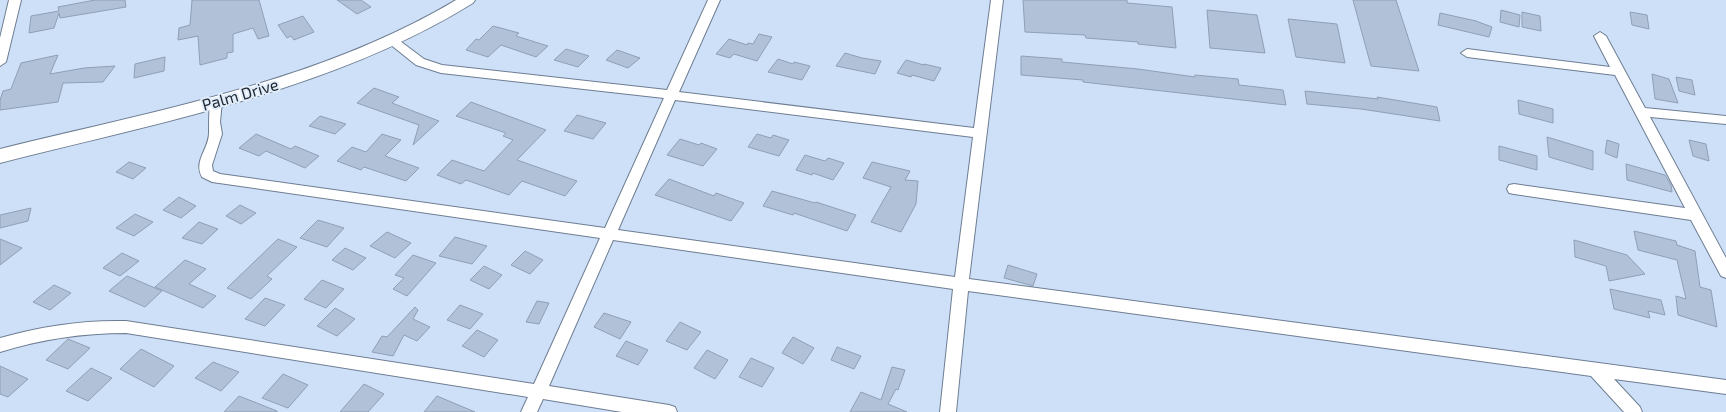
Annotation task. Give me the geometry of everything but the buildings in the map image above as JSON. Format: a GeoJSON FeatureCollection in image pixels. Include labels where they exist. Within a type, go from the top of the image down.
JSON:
{"type":"FeatureCollection","features":[{"type":"Feature","properties":{"kind":"street"},"geometry":{"type":"LineString","coordinates":[[0,62],[15,0]]}},
{"type":"Feature","properties":{"kind":"street","name":"Palm Drive"},"geometry":{"type":"LineString","coordinates":[[0,156],[216,101],[320,70],[392,41],[468,0]]}},
{"type":"Feature","properties":{"kind":"street"},"geometry":{"type":"LineString","coordinates":[[529,412],[714,0]]}},
{"type":"Feature","properties":{"kind":"street"},"geometry":{"type":"LineString","coordinates":[[948,412],[961,284],[997,0]]}},
{"type":"Feature","properties":{"kind":"street"},"geometry":{"type":"LineString","coordinates":[[1600,36],[1726,270]]}},
{"type":"Feature","properties":{"kind":"street"},"geometry":{"type":"LineString","coordinates":[[392,41],[420,62],[440,69],[980,133]]}},
{"type":"Feature","properties":{"kind":"street"},"geometry":{"type":"LineString","coordinates":[[1467,53],[1620,72]]}},
{"type":"Feature","properties":{"kind":"street"},"geometry":{"type":"LineString","coordinates":[[216,101],[214,122],[216,134],[206,166],[208,174],[217,180],[961,284],[1726,387]]}},
{"type":"Feature","properties":{"kind":"street"},"geometry":{"type":"LineString","coordinates":[[1642,112],[1726,120]]}},
{"type":"Feature","properties":{"kind":"street"},"geometry":{"type":"LineString","coordinates":[[1514,189],[1696,215]]}},
{"type":"Feature","properties":{"kind":"street"},"geometry":{"type":"LineString","coordinates":[[0,345],[56,330],[94,326],[126,327],[539,390],[669,412]]}},
{"type":"Feature","properties":{"kind":"street"},"geometry":{"type":"LineString","coordinates":[[1595,369],[1634,412]]}}]}
